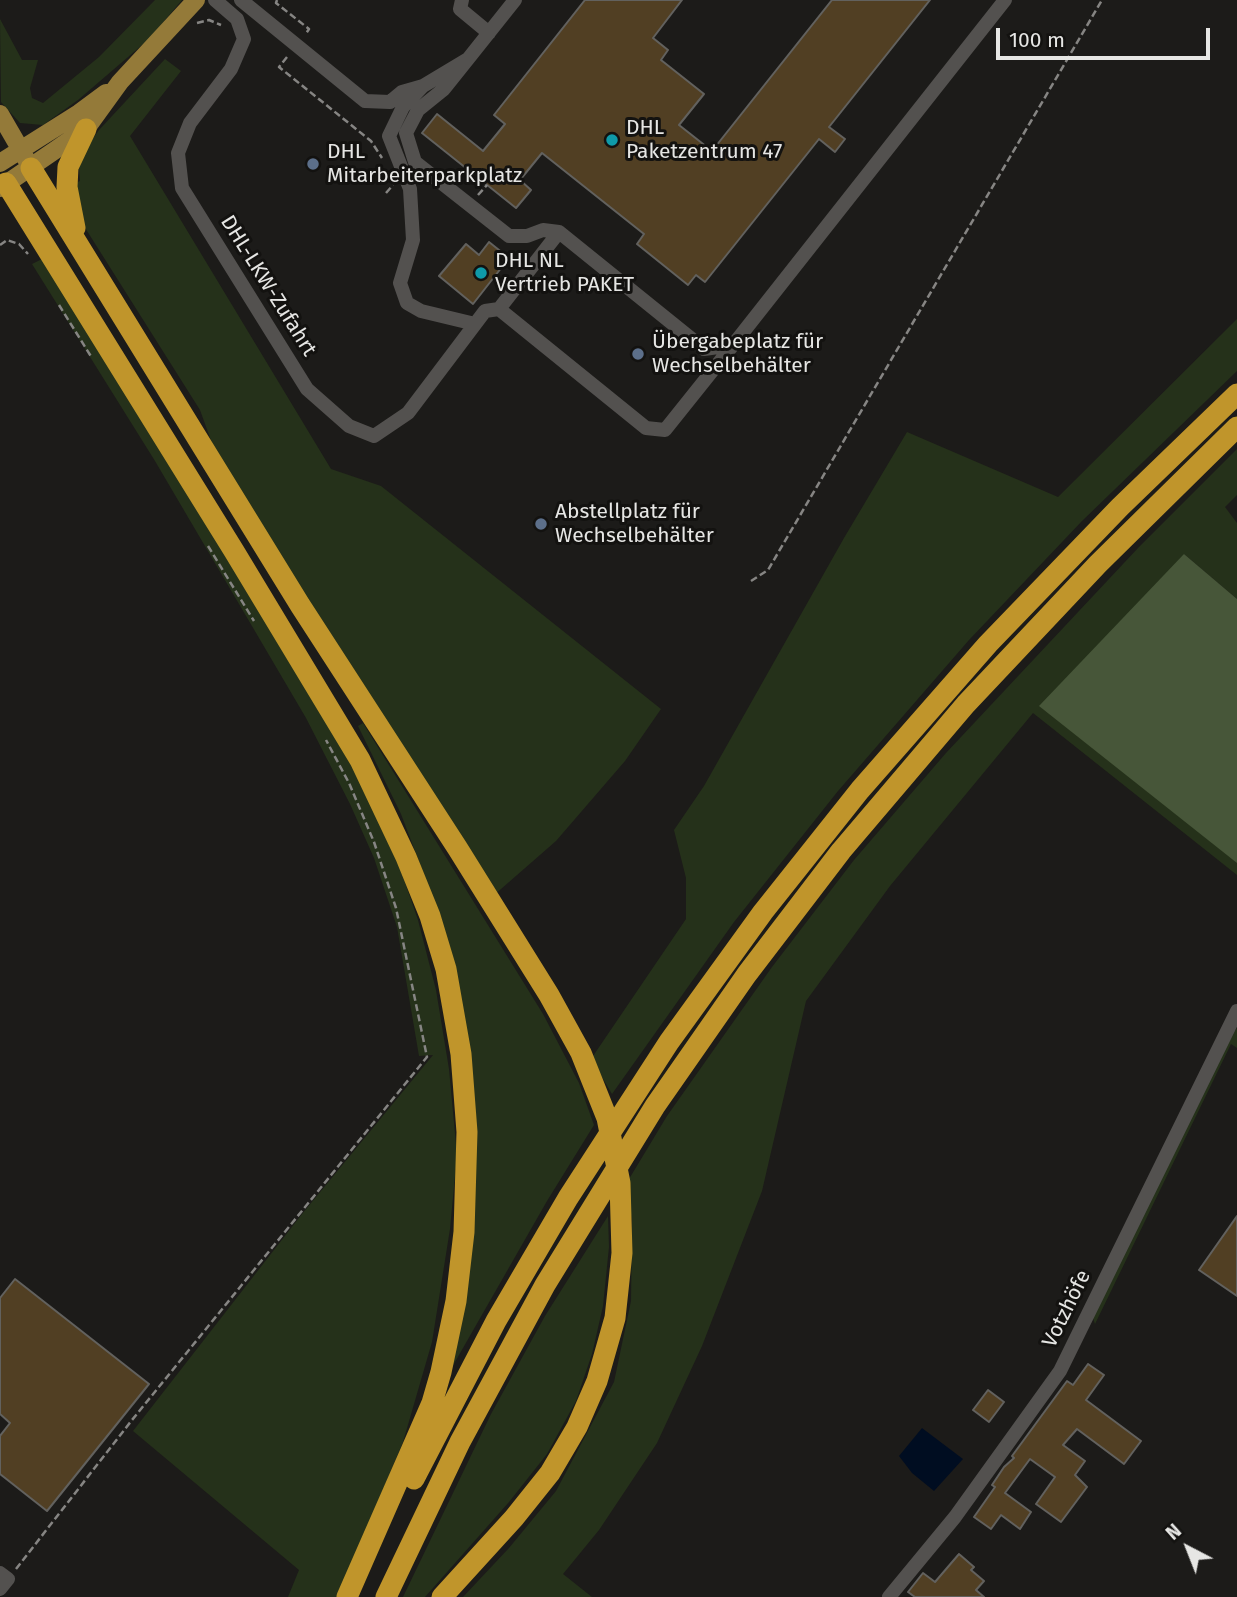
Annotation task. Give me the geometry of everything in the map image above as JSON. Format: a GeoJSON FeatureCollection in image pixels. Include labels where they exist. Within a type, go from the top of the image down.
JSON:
{"type":"FeatureCollection","features":[{"type":"Feature","properties":{"kind":"highway"},"geometry":{"type":"LineString","coordinates":[[79,247],[71,214],[67,177],[68,167],[86,129]]}},
{"type":"Feature","properties":{"kind":"highway"},"geometry":{"type":"LineString","coordinates":[[26,159],[300,606],[538,978],[580,1052],[607,1118],[621,1195],[622,1253],[615,1318],[597,1381],[577,1427],[550,1473],[514,1518],[442,1597]]}},
{"type":"Feature","properties":{"kind":"highway"},"geometry":{"type":"LineString","coordinates":[[1,177],[234,551],[360,760],[414,876],[446,969],[459,1040],[466,1103],[466,1201],[457,1289],[446,1349],[432,1403],[347,1597]]}},
{"type":"Feature","properties":{"kind":"highway"},"geometry":{"type":"LineString","coordinates":[[359,1597],[420,1467],[502,1311],[568,1198],[669,1042],[789,878],[936,701],[1084,542],[1237,394]]}},
{"type":"Feature","properties":{"kind":"highway"},"geometry":{"type":"LineString","coordinates":[[386,1597],[470,1422],[526,1317],[583,1221],[681,1068],[747,974],[817,881],[940,733],[1080,582],[1237,427]]}},
{"type":"Feature","properties":{"kind":"main road"},"geometry":{"type":"LineString","coordinates":[[26,159],[86,129],[120,82],[196,0]]}},
{"type":"Feature","properties":{"kind":"main road"},"geometry":{"type":"LineString","coordinates":[[1,177],[120,82]]}},
{"type":"Feature","properties":{"kind":"main road"},"geometry":{"type":"LineString","coordinates":[[0,114],[26,159]]}},
{"type":"Feature","properties":{"kind":"street"},"geometry":{"type":"LineString","coordinates":[[215,0],[234,16]]}},
{"type":"Feature","properties":{"kind":"street"},"geometry":{"type":"LineString","coordinates":[[241,0],[365,101],[390,102],[402,92],[423,86],[468,59]]}},
{"type":"Feature","properties":{"kind":"street"},"geometry":{"type":"LineString","coordinates":[[462,0],[460,9],[489,33]]}},
{"type":"Feature","properties":{"kind":"street"},"geometry":{"type":"LineString","coordinates":[[515,0],[444,89],[418,110],[406,133],[415,162],[509,236],[527,236],[543,230],[559,232],[704,349],[733,345]]}},
{"type":"Feature","properties":{"kind":"street"},"geometry":{"type":"LineString","coordinates":[[499,309],[646,428],[665,430],[1005,0]]}},
{"type":"Feature","properties":{"kind":"street","name":"DHL-LKW-Zufahrt"},"geometry":{"type":"LineString","coordinates":[[234,16],[244,39],[231,69],[190,123],[178,153],[182,188],[307,389],[349,425],[374,436],[408,413],[475,324]]}},
{"type":"Feature","properties":{"kind":"street"},"geometry":{"type":"LineString","coordinates":[[423,86],[403,107],[389,136],[388,156],[410,189],[413,240],[400,283],[407,303],[421,311],[475,324],[485,311],[499,309],[559,232]]}},
{"type":"Feature","properties":{"kind":"street","name":"Votzhöfe"},"geometry":{"type":"LineString","coordinates":[[889,1597],[955,1517],[1060,1371],[1237,1011]]}},
{"type":"Feature","properties":{"kind":"path"},"geometry":{"type":"LineString","coordinates":[[277,0],[276,3],[309,29],[279,67],[388,156]]}},
{"type":"Feature","properties":{"kind":"path"},"geometry":{"type":"LineString","coordinates":[[751,582],[768,570],[1102,0]]}},
{"type":"Feature","properties":{"kind":"path"},"geometry":{"type":"LineString","coordinates":[[189,31],[197,23],[209,20],[222,26],[234,16]]}},
{"type":"Feature","properties":{"kind":"path"},"geometry":{"type":"LineString","coordinates":[[386,193],[397,181],[406,180]]}},
{"type":"Feature","properties":{"kind":"path"},"geometry":{"type":"LineString","coordinates":[[470,206],[487,185]]}},
{"type":"Feature","properties":{"kind":"path"},"geometry":{"type":"LineString","coordinates":[[0,246],[7,240],[19,244],[31,257]]}},
{"type":"Feature","properties":{"kind":"path"},"geometry":{"type":"LineString","coordinates":[[58,303],[93,359]]}},
{"type":"Feature","properties":{"kind":"path"},"geometry":{"type":"LineString","coordinates":[[203,536],[255,623]]}},
{"type":"Feature","properties":{"kind":"path"},"geometry":{"type":"LineString","coordinates":[[3,1581],[427,1056],[396,908],[359,807],[324,737]]}},
{"type":"Feature","properties":{"kind":"green space"},"geometry":{"type":"Polygon","coordinates":[[[155,0],[182,0],[149,39],[78,100],[43,125],[20,123],[1,102],[0,19],[22,60],[38,60],[30,88],[32,98],[43,103],[99,57],[155,0]]]}},
{"type":"Feature","properties":{"kind":"green space"},"geometry":{"type":"Polygon","coordinates":[[[165,59],[181,71],[130,136],[331,469],[381,486],[661,709],[625,761],[556,841],[493,896],[320,623],[213,446],[200,410],[82,223],[71,185],[80,181],[79,169],[85,149],[99,130],[165,59]]]}},
{"type":"Feature","properties":{"kind":"green space"},"geometry":{"type":"Polygon","coordinates":[[[42,259],[329,718],[391,842],[418,920],[436,990],[449,1069],[457,1155],[450,1229],[432,1342],[403,1442],[338,1597],[288,1597],[299,1570],[133,1431],[302,1214],[433,1055],[419,1056],[397,927],[374,858],[350,804],[306,718],[155,461],[32,264],[42,259]]]}},
{"type":"Feature","properties":{"kind":"green space"},"geometry":{"type":"Polygon","coordinates":[[[1237,319],[1237,371],[1082,521],[969,640],[838,791],[734,922],[612,1094],[591,1059],[686,919],[686,878],[674,830],[704,786],[907,432],[1058,497],[1237,319]]]}},
{"type":"Feature","properties":{"kind":"green space"},"geometry":{"type":"Polygon","coordinates":[[[1237,449],[1237,495],[1225,507],[1237,523],[1237,599],[1184,554],[1237,875],[1033,713],[890,886],[806,1001],[762,1191],[702,1346],[657,1443],[599,1530],[563,1574],[592,1597],[463,1597],[509,1548],[556,1491],[614,1382],[631,1301],[632,1221],[626,1184],[667,1116],[772,967],[854,860],[946,753],[1138,548],[1237,449]]]}},
{"type":"Feature","properties":{"kind":"green space"},"geometry":{"type":"Polygon","coordinates":[[[1184,554],[1237,599],[1237,863],[1039,706],[1184,554]]]}},
{"type":"Feature","properties":{"kind":"green space"},"geometry":{"type":"Polygon","coordinates":[[[363,723],[543,1014],[579,1083],[594,1125],[547,1201],[447,1376],[472,1213],[429,888],[401,814],[358,726],[363,723]]]}},
{"type":"Feature","properties":{"kind":"green space"},"geometry":{"type":"Polygon","coordinates":[[[1237,1028],[1237,1048],[1231,1044],[1095,1324],[1092,1315],[1226,1042],[1237,1028]]]}},
{"type":"Feature","properties":{"kind":"green space"},"geometry":{"type":"Polygon","coordinates":[[[608,1216],[609,1247],[603,1306],[592,1354],[576,1401],[547,1454],[509,1502],[425,1597],[403,1597],[491,1414],[545,1316],[608,1216]]]}},
{"type":"Feature","properties":{"kind":"water"},"geometry":{"type":"Polygon","coordinates":[[[922,1428],[963,1459],[934,1491],[912,1473],[899,1456],[922,1428]]]}},
{"type":"Feature","properties":{"kind":"building","name":"DHL Paketzentrum 47"},"geometry":{"type":"Polygon","coordinates":[[[585,0],[682,0],[653,38],[668,50],[661,60],[704,94],[679,125],[712,151],[832,0],[930,0],[829,127],[845,139],[835,152],[819,139],[705,282],[696,275],[688,285],[637,244],[644,234],[542,153],[520,180],[531,190],[516,208],[422,133],[437,114],[483,151],[505,124],[494,115],[585,0]]]}},
{"type":"Feature","properties":{"kind":"building","name":"DHL NL Vertrieb PAKET"},"geometry":{"type":"Polygon","coordinates":[[[489,242],[509,258],[473,304],[439,276],[466,244],[479,255],[489,242]]]}},
{"type":"Feature","properties":{"kind":"building"},"geometry":{"type":"Polygon","coordinates":[[[1237,1216],[1237,1296],[1199,1270],[1237,1216]]]}},
{"type":"Feature","properties":{"kind":"building"},"geometry":{"type":"Polygon","coordinates":[[[15,1279],[149,1384],[47,1511],[0,1474],[0,1436],[10,1423],[0,1414],[0,1298],[15,1279]]]}},
{"type":"Feature","properties":{"kind":"building"},"geometry":{"type":"Polygon","coordinates":[[[1088,1364],[1104,1375],[1086,1400],[1141,1441],[1124,1464],[1077,1429],[1063,1445],[1085,1461],[1075,1475],[1087,1487],[1061,1522],[1036,1504],[1055,1477],[1030,1459],[1005,1493],[1031,1512],[1020,1529],[1001,1515],[991,1529],[974,1517],[995,1487],[992,1485],[1067,1381],[1073,1385],[1088,1364]]]}},
{"type":"Feature","properties":{"kind":"building"},"geometry":{"type":"Polygon","coordinates":[[[988,1390],[1004,1402],[989,1422],[973,1410],[988,1390]]]}},
{"type":"Feature","properties":{"kind":"building"},"geometry":{"type":"Polygon","coordinates":[[[959,1554],[974,1567],[971,1570],[984,1581],[976,1590],[984,1597],[915,1597],[908,1592],[923,1573],[935,1582],[959,1554]]]}},
{"type":"Feature","properties":{"kind":"place","name":"DHL Paketzentrum 47"},"geometry":{"type":"Point","coordinates":[612,140]}},
{"type":"Feature","properties":{"kind":"place","name":"DHL Mitarbeiterparkplatz"},"geometry":{"type":"Point","coordinates":[313,164]}},
{"type":"Feature","properties":{"kind":"place","name":"DHL NL Vertrieb PAKET"},"geometry":{"type":"Point","coordinates":[481,273]}},
{"type":"Feature","properties":{"kind":"place","name":"Übergabeplatz für Wechselbehälter"},"geometry":{"type":"Point","coordinates":[638,354]}},
{"type":"Feature","properties":{"kind":"place","name":"Abstellplatz für Wechselbehälter"},"geometry":{"type":"Point","coordinates":[541,524]}}]}
